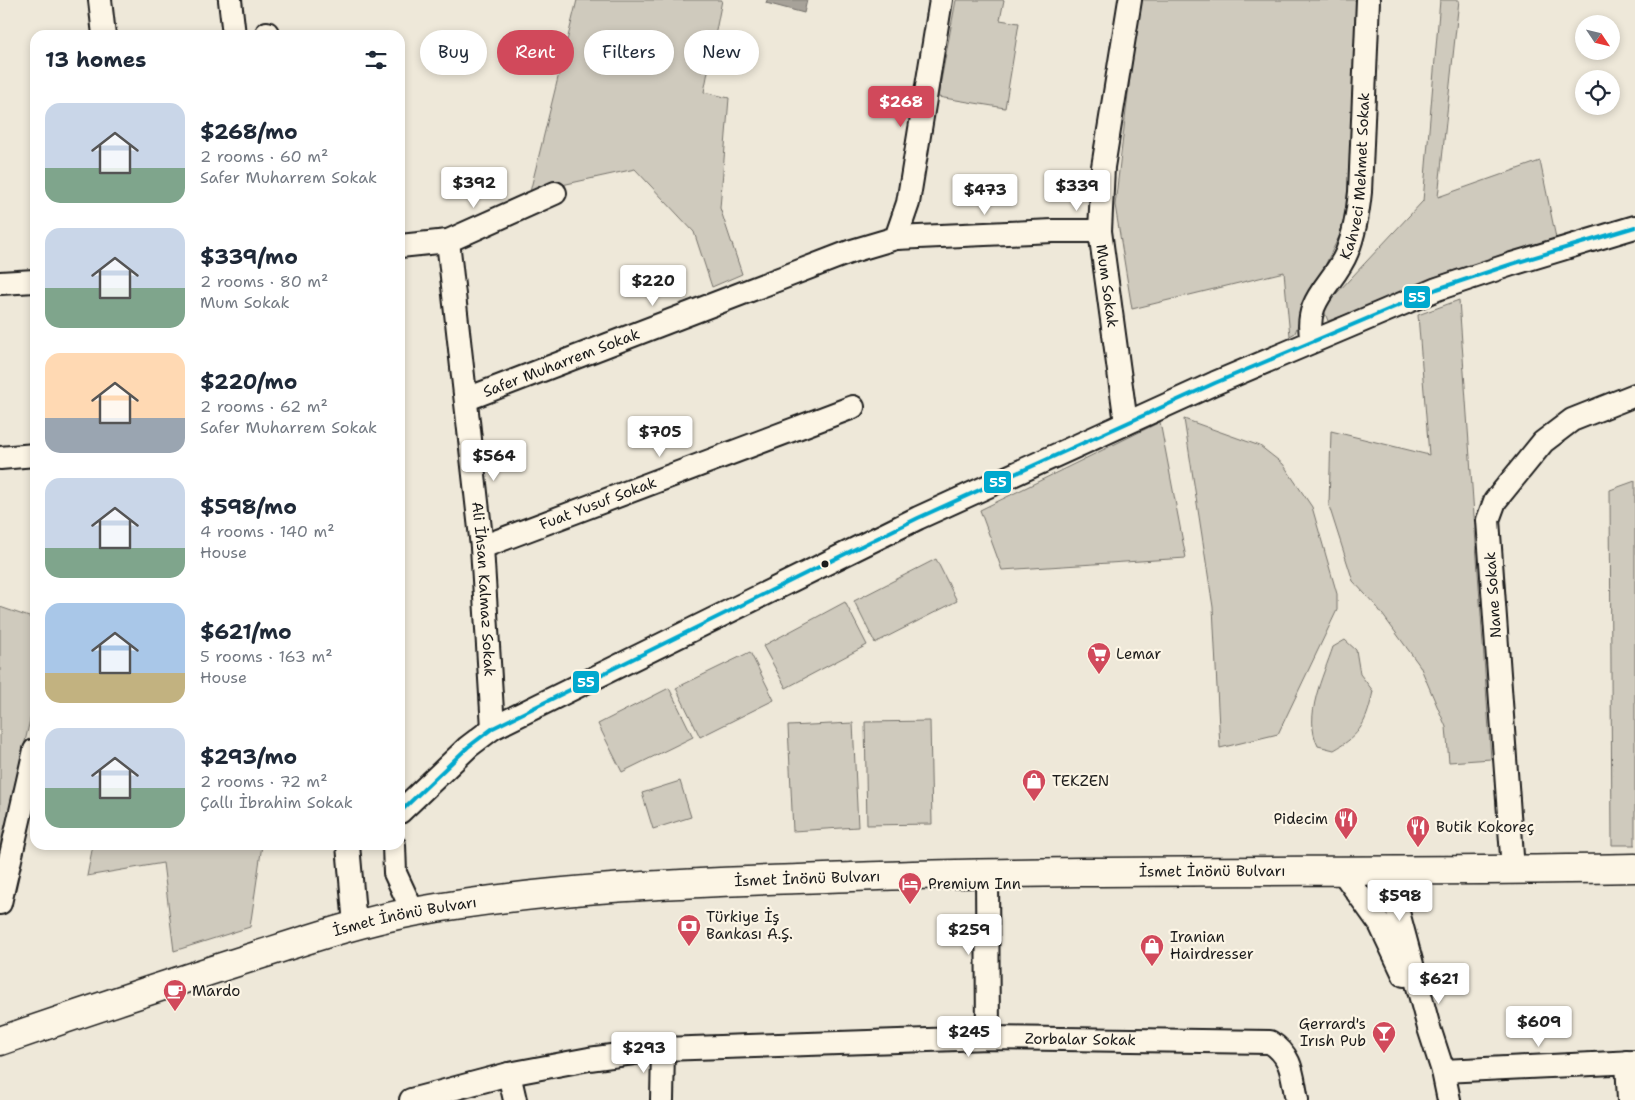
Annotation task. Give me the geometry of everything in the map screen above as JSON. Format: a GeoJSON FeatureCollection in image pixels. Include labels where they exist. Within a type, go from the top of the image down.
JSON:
{"type":"FeatureCollection","features":[{"type":"Feature","properties":{"kind":"main road","name":"İsmet İnönü Bulvarı"},"geometry":{"type":"LineString","coordinates":[[0,1041],[187,978],[355,925],[412,912],[600,889],[708,882],[987,872],[1387,872],[1635,868]]}},
{"type":"Feature","properties":{"kind":"street"},"geometry":{"type":"LineString","coordinates":[[100,0],[103,30]]}},
{"type":"Feature","properties":{"kind":"street"},"geometry":{"type":"LineString","coordinates":[[230,0],[233,30]]}},
{"type":"Feature","properties":{"kind":"street"},"geometry":{"type":"LineString","coordinates":[[896,238],[908,203],[941,0]]}},
{"type":"Feature","properties":{"kind":"street","name":"Mum Sokak"},"geometry":{"type":"LineString","coordinates":[[1126,423],[1100,231],[1103,167],[1130,0]]}},
{"type":"Feature","properties":{"kind":"street","name":"Kahveci Mehmet Sokak"},"geometry":{"type":"LineString","coordinates":[[1312,341],[1308,324],[1315,303],[1347,253],[1356,222],[1360,192],[1368,0]]}},
{"type":"Feature","properties":{"kind":"street"},"geometry":{"type":"LineString","coordinates":[[405,245],[448,241],[555,193]]}},
{"type":"Feature","properties":{"kind":"street"},"geometry":{"type":"LineString","coordinates":[[405,809],[468,747],[493,728],[918,518],[1126,423],[1312,341],[1437,289],[1635,227]]}},
{"type":"Feature","properties":{"kind":"street","name":"Safer Muharrem Sokak"},"geometry":{"type":"LineString","coordinates":[[467,399],[852,250],[896,238],[1053,231],[1100,231]]}},
{"type":"Feature","properties":{"kind":"street","name":"Ali İhsan Kalmaz Sokak"},"geometry":{"type":"LineString","coordinates":[[448,241],[482,547],[493,728]]}},
{"type":"Feature","properties":{"kind":"street"},"geometry":{"type":"LineString","coordinates":[[0,284],[30,281]]}},
{"type":"Feature","properties":{"kind":"street","name":"Nane Sokak"},"geometry":{"type":"LineString","coordinates":[[1513,870],[1488,520],[1494,501],[1543,442],[1572,420],[1635,395]]}},
{"type":"Feature","properties":{"kind":"street","name":"Fuat Yusuf Sokak"},"geometry":{"type":"LineString","coordinates":[[482,547],[853,407]]}},
{"type":"Feature","properties":{"kind":"street"},"geometry":{"type":"LineString","coordinates":[[0,458],[30,455]]}},
{"type":"Feature","properties":{"kind":"street"},"geometry":{"type":"LineString","coordinates":[[0,903],[30,772]]}},
{"type":"Feature","properties":{"kind":"street"},"geometry":{"type":"LineString","coordinates":[[354,850],[355,925]]}},
{"type":"Feature","properties":{"kind":"street"},"geometry":{"type":"LineString","coordinates":[[394,850],[396,873],[412,912]]}},
{"type":"Feature","properties":{"kind":"street"},"geometry":{"type":"LineString","coordinates":[[1342,871],[1380,924],[1428,1028]]}},
{"type":"Feature","properties":{"kind":"street"},"geometry":{"type":"LineString","coordinates":[[987,872],[988,1038]]}},
{"type":"Feature","properties":{"kind":"street"},"geometry":{"type":"LineString","coordinates":[[1387,872],[1428,1028],[1443,1071],[1449,1100]]}},
{"type":"Feature","properties":{"kind":"street","name":"Zorbalar Sokak"},"geometry":{"type":"LineString","coordinates":[[411,1100],[509,1074],[588,1059],[663,1049],[988,1038],[1250,1040],[1270,1042],[1285,1053],[1290,1063],[1297,1100]]}},
{"type":"Feature","properties":{"kind":"street"},"geometry":{"type":"LineString","coordinates":[[662,1100],[663,1049]]}},
{"type":"Feature","properties":{"kind":"street"},"geometry":{"type":"LineString","coordinates":[[1443,1071],[1631,1062],[1629,1100]]}},
{"type":"Feature","properties":{"kind":"street"},"geometry":{"type":"LineString","coordinates":[[509,1074],[515,1100]]}},
{"type":"Feature","properties":{"kind":"shaded area"},"geometry":{"type":"Polygon","coordinates":[[[577,0],[722,0],[716,30],[684,30],[684,75],[707,75],[704,92],[729,98],[720,208],[742,274],[712,287],[694,232],[635,169],[530,192],[559,75],[574,75],[574,30],[570,30],[577,0]]]}},
{"type":"Feature","properties":{"kind":"shaded area"},"geometry":{"type":"Polygon","coordinates":[[[767,0],[807,0],[804,13],[766,3],[767,0]]]}},
{"type":"Feature","properties":{"kind":"shaded area"},"geometry":{"type":"Polygon","coordinates":[[[956,0],[1004,0],[1000,20],[1019,23],[1005,108],[938,97],[956,0]]]}},
{"type":"Feature","properties":{"kind":"shaded area"},"geometry":{"type":"Polygon","coordinates":[[[1139,0],[1356,0],[1348,218],[1303,311],[1295,333],[1290,336],[1284,272],[1132,309],[1115,205],[1139,0]]]}},
{"type":"Feature","properties":{"kind":"shaded area"},"geometry":{"type":"Polygon","coordinates":[[[1440,0],[1459,0],[1438,197],[1540,161],[1556,238],[1328,321],[1323,308],[1423,201],[1440,0]]]}},
{"type":"Feature","properties":{"kind":"shaded area"},"geometry":{"type":"Polygon","coordinates":[[[1459,300],[1491,759],[1449,762],[1446,727],[1420,666],[1377,607],[1353,581],[1329,506],[1331,431],[1429,455],[1418,315],[1459,300]]]}},
{"type":"Feature","properties":{"kind":"shaded area"},"geometry":{"type":"Polygon","coordinates":[[[1184,419],[1260,446],[1283,464],[1312,507],[1337,594],[1337,610],[1278,734],[1220,748],[1213,607],[1184,419]]]}},
{"type":"Feature","properties":{"kind":"shaded area"},"geometry":{"type":"Polygon","coordinates":[[[1160,422],[1186,558],[1002,570],[980,510],[1160,422]]]}},
{"type":"Feature","properties":{"kind":"shaded area"},"geometry":{"type":"Polygon","coordinates":[[[1635,481],[1635,845],[1612,845],[1610,490],[1635,481]]]}},
{"type":"Feature","properties":{"kind":"shaded area"},"geometry":{"type":"Polygon","coordinates":[[[936,559],[957,601],[875,643],[854,601],[936,559]]]}},
{"type":"Feature","properties":{"kind":"shaded area"},"geometry":{"type":"Polygon","coordinates":[[[845,602],[867,645],[786,688],[763,646],[845,602]]]}},
{"type":"Feature","properties":{"kind":"shaded area"},"geometry":{"type":"Polygon","coordinates":[[[0,607],[30,617],[30,720],[0,851],[0,607]]]}},
{"type":"Feature","properties":{"kind":"shaded area"},"geometry":{"type":"Polygon","coordinates":[[[1345,640],[1356,650],[1360,674],[1373,691],[1365,719],[1357,733],[1334,750],[1318,746],[1314,734],[1314,709],[1316,696],[1333,647],[1345,640]]]}},
{"type":"Feature","properties":{"kind":"shaded area"},"geometry":{"type":"Polygon","coordinates":[[[750,652],[774,700],[700,737],[676,688],[750,652]]]}},
{"type":"Feature","properties":{"kind":"shaded area"},"geometry":{"type":"Polygon","coordinates":[[[669,688],[693,737],[622,772],[598,724],[669,688]]]}},
{"type":"Feature","properties":{"kind":"shaded area"},"geometry":{"type":"Polygon","coordinates":[[[930,721],[932,824],[867,825],[865,722],[930,721]]]}},
{"type":"Feature","properties":{"kind":"shaded area"},"geometry":{"type":"Polygon","coordinates":[[[853,723],[858,827],[793,831],[788,726],[853,723]]]}},
{"type":"Feature","properties":{"kind":"shaded area"},"geometry":{"type":"Polygon","coordinates":[[[680,781],[691,817],[653,829],[642,793],[680,781]]]}},
{"type":"Feature","properties":{"kind":"shaded area"},"geometry":{"type":"Polygon","coordinates":[[[92,850],[261,850],[250,927],[174,951],[163,863],[87,876],[92,850]]]}},
{"type":"Feature","properties":{"kind":"transit line","name":"55"},"geometry":{"type":"LineString","coordinates":[[405,807],[468,747],[493,728],[918,518],[1215,383],[1437,289],[1635,227]]}},
{"type":"Feature","properties":{"kind":"place","name":"Lemar"},"geometry":{"type":"Point","coordinates":[1099,675]}},
{"type":"Feature","properties":{"kind":"place","name":"TEKZEN"},"geometry":{"type":"Point","coordinates":[1034,802]}},
{"type":"Feature","properties":{"kind":"place","name":"Pidecim"},"geometry":{"type":"Point","coordinates":[1346,840]}},
{"type":"Feature","properties":{"kind":"place","name":"Butik Kokoreç"},"geometry":{"type":"Point","coordinates":[1418,848]}},
{"type":"Feature","properties":{"kind":"place","name":"Premium Inn"},"geometry":{"type":"Point","coordinates":[910,905]}},
{"type":"Feature","properties":{"kind":"place","name":"Türkiye İş Bankası A.Ş."},"geometry":{"type":"Point","coordinates":[689,947]}},
{"type":"Feature","properties":{"kind":"place","name":"Iranian Hairdresser"},"geometry":{"type":"Point","coordinates":[1152,967]}},
{"type":"Feature","properties":{"kind":"place","name":"Mardo"},"geometry":{"type":"Point","coordinates":[175,1012]}},
{"type":"Feature","properties":{"kind":"place","name":"Gerrard's Irısh Pub"},"geometry":{"type":"Point","coordinates":[1384,1054]}}]}
